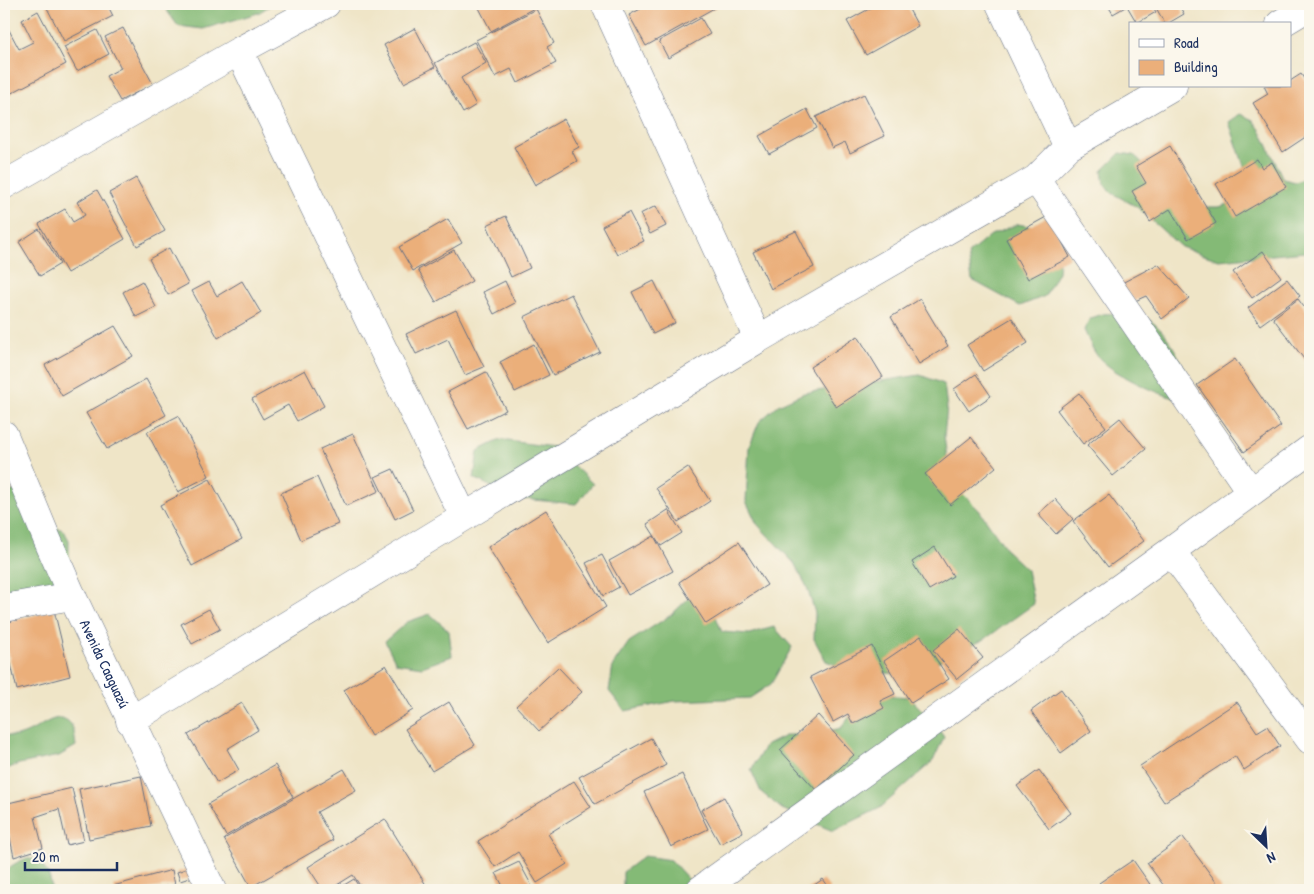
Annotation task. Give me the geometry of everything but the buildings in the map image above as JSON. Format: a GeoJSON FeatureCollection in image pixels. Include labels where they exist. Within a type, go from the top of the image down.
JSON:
{"type":"FeatureCollection","features":[{"type":"Feature","properties":{"kind":"street"},"geometry":{"type":"LineString","coordinates":[[606,4],[758,339]]}},
{"type":"Feature","properties":{"kind":"street"},"geometry":{"type":"LineString","coordinates":[[1000,4],[1068,147]]}},
{"type":"Feature","properties":{"kind":"street"},"geometry":{"type":"LineString","coordinates":[[4,185],[322,5]]}},
{"type":"Feature","properties":{"kind":"street"},"geometry":{"type":"LineString","coordinates":[[1283,22],[1310,6]]}},
{"type":"Feature","properties":{"kind":"street"},"geometry":{"type":"LineString","coordinates":[[239,51],[464,517]]}},
{"type":"Feature","properties":{"kind":"street"},"geometry":{"type":"LineString","coordinates":[[130,721],[758,339],[1036,179],[1068,147],[1170,88]]}},
{"type":"Feature","properties":{"kind":"street"},"geometry":{"type":"LineString","coordinates":[[1036,179],[1251,492]]}},
{"type":"Feature","properties":{"kind":"street","name":"Avenida Caaguazú"},"geometry":{"type":"LineString","coordinates":[[4,435],[72,596],[212,890]]}},
{"type":"Feature","properties":{"kind":"street"},"geometry":{"type":"LineString","coordinates":[[700,890],[1310,449]]}},
{"type":"Feature","properties":{"kind":"street"},"geometry":{"type":"LineString","coordinates":[[1171,551],[1310,740]]}},
{"type":"Feature","properties":{"kind":"street"},"geometry":{"type":"LineString","coordinates":[[4,608],[72,596]]}},
{"type":"Feature","properties":{"kind":"green space"},"geometry":{"type":"Polygon","coordinates":[[[162,4],[273,4],[258,13],[203,29],[178,26],[162,4]]]}},
{"type":"Feature","properties":{"kind":"green space"},"geometry":{"type":"Polygon","coordinates":[[[1240,114],[1253,120],[1261,131],[1283,179],[1296,182],[1310,177],[1310,249],[1305,252],[1219,260],[1181,247],[1137,207],[1112,193],[1104,184],[1102,171],[1120,153],[1134,155],[1154,174],[1174,207],[1219,207],[1245,199],[1246,172],[1229,122],[1240,114]]]}},
{"type":"Feature","properties":{"kind":"green space"},"geometry":{"type":"Polygon","coordinates":[[[1018,224],[1046,230],[1060,251],[1058,272],[1045,296],[1020,306],[972,280],[968,254],[991,235],[1018,224]]]}},
{"type":"Feature","properties":{"kind":"green space"},"geometry":{"type":"Polygon","coordinates":[[[1118,313],[1149,320],[1169,340],[1179,357],[1190,383],[1180,400],[1147,388],[1122,375],[1102,361],[1096,354],[1084,330],[1090,318],[1102,314],[1118,313]]]}},
{"type":"Feature","properties":{"kind":"green space"},"geometry":{"type":"Polygon","coordinates":[[[920,375],[944,384],[947,408],[944,436],[948,466],[958,489],[979,510],[1009,553],[1027,570],[1034,604],[985,639],[927,667],[901,674],[852,671],[826,661],[814,639],[815,613],[807,587],[794,563],[757,524],[746,501],[749,447],[759,422],[778,405],[804,393],[920,375]]]}},
{"type":"Feature","properties":{"kind":"green space"},"geometry":{"type":"Polygon","coordinates":[[[500,440],[554,447],[593,484],[576,504],[513,498],[474,478],[478,451],[500,440]]]}},
{"type":"Feature","properties":{"kind":"green space"},"geometry":{"type":"Polygon","coordinates":[[[4,489],[17,492],[51,524],[64,531],[69,540],[69,560],[53,582],[36,591],[4,595],[4,489]]]}},
{"type":"Feature","properties":{"kind":"green space"},"geometry":{"type":"Polygon","coordinates":[[[690,597],[713,609],[722,632],[749,634],[774,627],[792,647],[771,684],[750,698],[675,701],[625,711],[609,691],[613,665],[629,642],[671,615],[690,597]]]}},
{"type":"Feature","properties":{"kind":"green space"},"geometry":{"type":"Polygon","coordinates":[[[430,614],[449,631],[452,656],[422,667],[396,663],[385,641],[407,622],[430,614]]]}},
{"type":"Feature","properties":{"kind":"green space"},"geometry":{"type":"Polygon","coordinates":[[[882,695],[909,697],[929,717],[944,737],[933,761],[880,808],[833,831],[782,809],[761,792],[751,770],[765,746],[787,735],[814,735],[841,728],[858,706],[882,695]]]}},
{"type":"Feature","properties":{"kind":"green space"},"geometry":{"type":"Polygon","coordinates":[[[61,718],[71,725],[76,746],[59,756],[19,764],[4,770],[4,734],[9,736],[21,735],[50,720],[61,718]]]}},
{"type":"Feature","properties":{"kind":"green space"},"geometry":{"type":"Polygon","coordinates":[[[644,856],[671,860],[690,881],[675,890],[623,890],[623,872],[644,856]]]}},
{"type":"Feature","properties":{"kind":"green space"},"geometry":{"type":"Polygon","coordinates":[[[27,858],[41,861],[49,877],[51,890],[4,890],[4,875],[7,870],[27,858]]]}}]}
